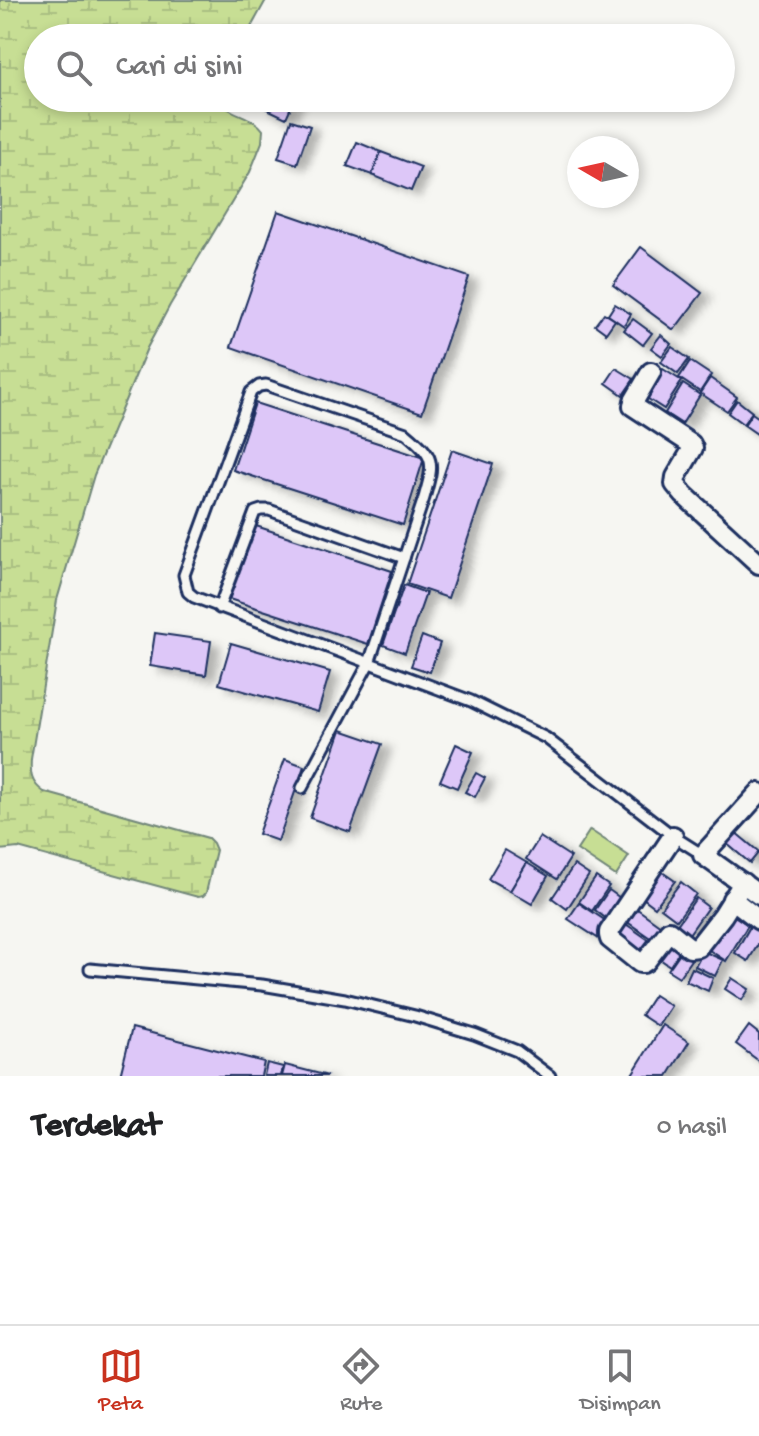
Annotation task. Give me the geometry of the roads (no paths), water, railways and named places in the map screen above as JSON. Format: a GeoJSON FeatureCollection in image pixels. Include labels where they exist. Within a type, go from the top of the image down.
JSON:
{"type":"FeatureCollection","features":[{"type":"Feature","properties":{"kind":"street"},"geometry":{"type":"LineString","coordinates":[[651,372],[633,406],[693,448],[675,484],[759,564]]}},
{"type":"Feature","properties":{"kind":"street"},"geometry":{"type":"LineString","coordinates":[[759,793],[703,855],[759,920]]}},
{"type":"Feature","properties":{"kind":"street"},"geometry":{"type":"LineString","coordinates":[[673,836],[609,932],[610,939],[640,963],[669,931],[694,948],[703,942],[737,891]]}},
{"type":"Feature","properties":{"kind":"street"},"geometry":{"type":"LineString","coordinates":[[737,891],[759,895]]}},
{"type":"Feature","properties":{"kind":"lane"},"geometry":{"type":"LineString","coordinates":[[302,788],[369,663],[431,474],[430,458],[424,448],[406,433],[266,385],[251,392],[184,575],[188,592],[219,608],[369,663],[471,701],[546,738],[673,836],[703,855]]}},
{"type":"Feature","properties":{"kind":"lane"},"geometry":{"type":"LineString","coordinates":[[219,608],[255,512],[261,510],[269,510],[404,558]]}},
{"type":"Feature","properties":{"kind":"lane"},"geometry":{"type":"LineString","coordinates":[[90,969],[262,985],[345,999],[474,1034],[517,1051],[550,1076]]}}]}
